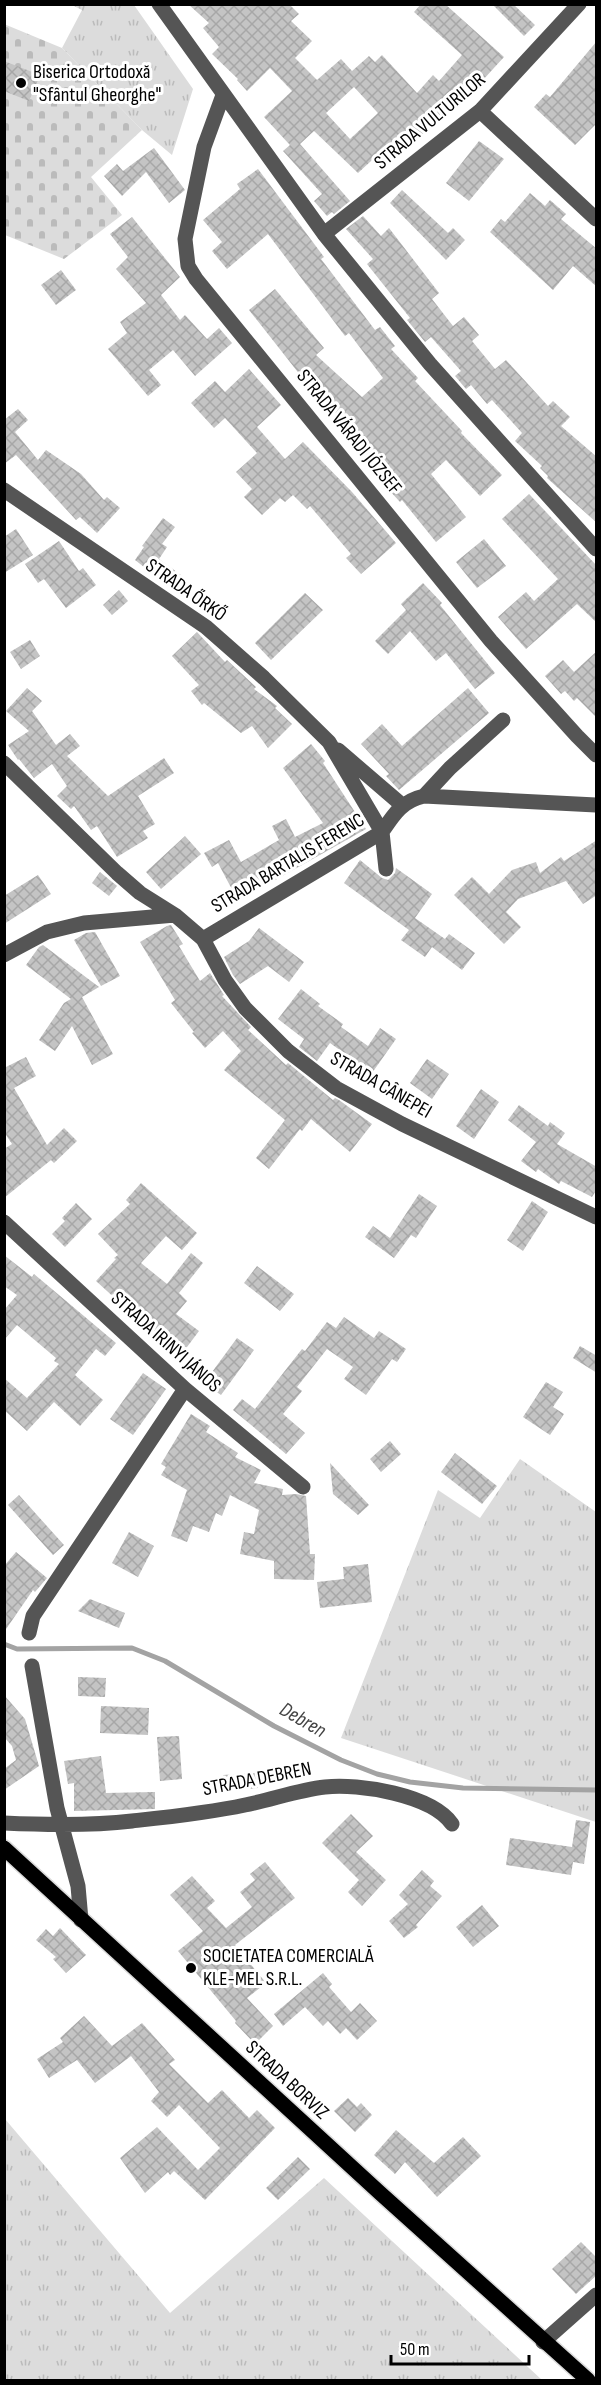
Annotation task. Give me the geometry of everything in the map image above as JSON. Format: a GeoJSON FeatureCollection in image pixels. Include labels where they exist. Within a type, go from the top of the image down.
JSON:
{"type":"FeatureCollection","features":[{"type":"Feature","properties":{"kind":"main road","name":"STRADA BORVIZ"},"geometry":{"type":"LineString","coordinates":[[4,1848],[543,2342],[588,2380]]}},
{"type":"Feature","properties":{"kind":"street"},"geometry":{"type":"LineString","coordinates":[[159,4],[324,234],[430,364],[597,549]]}},
{"type":"Feature","properties":{"kind":"street","name":"STRADA VULTURILOR"},"geometry":{"type":"LineString","coordinates":[[324,234],[480,111],[579,4]]}},
{"type":"Feature","properties":{"kind":"street","name":"STRADA VÁRADI JÓZSEF"},"geometry":{"type":"LineString","coordinates":[[223,95],[204,147],[188,228],[185,252],[188,266],[196,279],[491,641],[597,755]]}},
{"type":"Feature","properties":{"kind":"street"},"geometry":{"type":"LineString","coordinates":[[480,111],[597,219]]}},
{"type":"Feature","properties":{"kind":"street","name":"STRADA ŐRKŐ"},"geometry":{"type":"LineString","coordinates":[[4,490],[206,627],[264,678],[329,742],[402,805]]}},
{"type":"Feature","properties":{"kind":"street"},"geometry":{"type":"LineString","coordinates":[[402,805],[424,796],[450,768],[503,720]]}},
{"type":"Feature","properties":{"kind":"street","name":"STRADA ŐRKŐ"},"geometry":{"type":"LineString","coordinates":[[329,742],[382,832],[386,869]]}},
{"type":"Feature","properties":{"kind":"street","name":"STRADA CÂNEPEI"},"geometry":{"type":"LineString","coordinates":[[4,763],[117,873],[140,893],[175,915],[203,939],[225,980],[245,1008],[288,1051],[336,1088],[402,1124],[597,1217]]}},
{"type":"Feature","properties":{"kind":"street"},"geometry":{"type":"LineString","coordinates":[[424,796],[597,805]]}},
{"type":"Feature","properties":{"kind":"street","name":"STRADA BARTALIS FERENC"},"geometry":{"type":"LineString","coordinates":[[203,939],[382,832],[396,810],[402,805]]}},
{"type":"Feature","properties":{"kind":"street"},"geometry":{"type":"LineString","coordinates":[[4,955],[47,932],[84,923],[175,915]]}},
{"type":"Feature","properties":{"kind":"street","name":"STRADA IRINYI JÁNOS"},"geometry":{"type":"LineString","coordinates":[[4,1222],[185,1389],[303,1488]]}},
{"type":"Feature","properties":{"kind":"street"},"geometry":{"type":"LineString","coordinates":[[29,1633],[33,1616],[185,1389]]}},
{"type":"Feature","properties":{"kind":"street"},"geometry":{"type":"LineString","coordinates":[[32,1666],[61,1825],[78,1886],[81,1920]]}},
{"type":"Feature","properties":{"kind":"street","name":"STRADA DEBREN"},"geometry":{"type":"LineString","coordinates":[[4,1823],[61,1825],[130,1821],[231,1808],[325,1786],[382,1791],[424,1803],[446,1815],[452,1824]]}},
{"type":"Feature","properties":{"kind":"street"},"geometry":{"type":"LineString","coordinates":[[543,2342],[597,2295]]}},
{"type":"Feature","properties":{"kind":"green space"},"geometry":{"type":"Polygon","coordinates":[[[72,5],[134,5],[193,89],[172,155],[142,130],[62,48],[82,10],[72,5]]]}},
{"type":"Feature","properties":{"kind":"green space"},"geometry":{"type":"Polygon","coordinates":[[[4,24],[62,48],[142,130],[91,177],[122,215],[64,259],[5,235],[4,24]]]}},
{"type":"Feature","properties":{"kind":"green space"},"geometry":{"type":"Polygon","coordinates":[[[520,1459],[596,1512],[596,1822],[341,1738],[438,1490],[480,1518],[520,1459]]]}},
{"type":"Feature","properties":{"kind":"green space"},"geometry":{"type":"Polygon","coordinates":[[[5,2119],[170,2313],[324,2178],[542,2380],[5,2380],[5,2119]]]}},
{"type":"Feature","properties":{"kind":"building"},"geometry":{"type":"Polygon","coordinates":[[[188,4],[289,4],[299,14],[291,21],[312,41],[295,58],[317,80],[341,59],[352,71],[369,56],[375,62],[382,55],[417,93],[433,75],[439,81],[462,55],[414,12],[421,4],[445,4],[504,57],[471,93],[461,102],[460,100],[393,161],[383,150],[358,173],[314,131],[300,144],[350,201],[334,214],[332,212],[327,216],[314,201],[322,194],[283,151],[290,145],[264,117],[292,91],[270,68],[247,91],[212,54],[219,47],[203,28],[209,23],[188,4]],[[354,87],[326,113],[350,139],[378,113],[354,87]]]}},
{"type":"Feature","properties":{"kind":"building"},"geometry":{"type":"Polygon","coordinates":[[[492,4],[513,4],[535,25],[524,36],[492,4]]]}},
{"type":"Feature","properties":{"kind":"building"},"geometry":{"type":"Polygon","coordinates":[[[597,41],[597,123],[575,145],[534,107],[546,94],[550,97],[597,41]]]}},
{"type":"Feature","properties":{"kind":"building","name":"Biserica Ortodoxă \"Sfântul Gheorghe\""},"geometry":{"type":"Polygon","coordinates":[[[4,61],[40,75],[29,101],[4,91],[4,61]]]}},
{"type":"Feature","properties":{"kind":"building"},"geometry":{"type":"Polygon","coordinates":[[[479,141],[504,159],[469,201],[446,183],[479,141]]]}},
{"type":"Feature","properties":{"kind":"building"},"geometry":{"type":"Polygon","coordinates":[[[154,148],[185,190],[169,203],[146,172],[122,196],[104,176],[117,164],[123,171],[154,148]]]}},
{"type":"Feature","properties":{"kind":"building"},"geometry":{"type":"Polygon","coordinates":[[[258,169],[324,257],[321,259],[375,330],[380,327],[395,346],[391,349],[418,378],[415,381],[502,475],[480,496],[446,460],[431,474],[466,517],[436,542],[402,500],[400,502],[379,479],[384,474],[339,424],[343,420],[307,386],[249,310],[275,289],[324,348],[316,355],[362,397],[383,378],[349,333],[345,336],[268,234],[227,269],[212,251],[222,242],[203,220],[240,189],[237,184],[258,169]]]}},
{"type":"Feature","properties":{"kind":"building"},"geometry":{"type":"Polygon","coordinates":[[[402,190],[448,233],[453,228],[465,240],[446,260],[390,203],[402,190]]]}},
{"type":"Feature","properties":{"kind":"building"},"geometry":{"type":"Polygon","coordinates":[[[530,193],[545,206],[550,200],[566,214],[561,219],[597,249],[597,287],[573,266],[553,290],[490,232],[501,219],[505,222],[530,193]]]}},
{"type":"Feature","properties":{"kind":"building"},"geometry":{"type":"Polygon","coordinates":[[[363,216],[381,236],[389,228],[439,293],[432,299],[453,326],[464,317],[479,335],[472,341],[495,369],[506,360],[548,406],[553,401],[570,417],[561,426],[597,457],[597,523],[547,478],[548,476],[540,468],[542,466],[515,441],[522,433],[492,400],[487,404],[471,385],[466,389],[455,376],[461,371],[431,337],[425,342],[407,320],[410,318],[367,264],[373,259],[346,229],[363,216]]]}},
{"type":"Feature","properties":{"kind":"building"},"geometry":{"type":"Polygon","coordinates":[[[132,217],[180,277],[161,295],[180,320],[185,315],[207,339],[219,328],[232,343],[195,376],[173,350],[149,370],[161,385],[148,396],[108,349],[127,333],[120,322],[146,303],[116,269],[128,257],[110,234],[132,217]]]}},
{"type":"Feature","properties":{"kind":"building"},"geometry":{"type":"Polygon","coordinates":[[[61,270],[76,290],[56,305],[41,285],[61,270]]]}},
{"type":"Feature","properties":{"kind":"building"},"geometry":{"type":"Polygon","coordinates":[[[249,369],[281,405],[257,427],[285,459],[303,442],[352,492],[396,543],[361,574],[346,558],[351,554],[310,506],[307,509],[293,495],[285,502],[280,498],[262,515],[244,497],[252,489],[236,472],[257,453],[225,418],[214,428],[191,403],[215,381],[225,392],[249,369]]]}},
{"type":"Feature","properties":{"kind":"building"},"geometry":{"type":"Polygon","coordinates":[[[18,409],[28,420],[15,432],[38,460],[46,450],[81,474],[104,500],[107,497],[120,508],[97,533],[80,517],[76,520],[16,455],[4,464],[4,420],[18,409]]]}},
{"type":"Feature","properties":{"kind":"building"},"geometry":{"type":"Polygon","coordinates":[[[529,494],[597,566],[597,623],[577,604],[526,649],[498,617],[526,592],[534,601],[558,579],[502,519],[529,494]]]}},
{"type":"Feature","properties":{"kind":"building"},"geometry":{"type":"Polygon","coordinates":[[[163,518],[175,527],[162,544],[167,547],[159,559],[185,578],[175,591],[135,560],[144,547],[142,546],[163,518]]]}},
{"type":"Feature","properties":{"kind":"building"},"geometry":{"type":"Polygon","coordinates":[[[16,529],[33,555],[4,573],[4,537],[16,529]]]}},
{"type":"Feature","properties":{"kind":"building"},"geometry":{"type":"Polygon","coordinates":[[[484,539],[506,566],[477,588],[456,562],[484,539]]]}},
{"type":"Feature","properties":{"kind":"building"},"geometry":{"type":"Polygon","coordinates":[[[59,541],[79,571],[83,568],[96,585],[66,608],[44,579],[38,583],[25,564],[59,541]]]}},
{"type":"Feature","properties":{"kind":"building"},"geometry":{"type":"Polygon","coordinates":[[[423,583],[442,603],[440,605],[495,673],[475,689],[446,653],[436,661],[410,631],[388,654],[375,641],[406,610],[401,604],[423,583]]]}},
{"type":"Feature","properties":{"kind":"building"},"geometry":{"type":"Polygon","coordinates":[[[119,590],[128,601],[112,615],[103,605],[119,590]]]}},
{"type":"Feature","properties":{"kind":"building"},"geometry":{"type":"Polygon","coordinates":[[[305,593],[323,610],[271,660],[255,643],[305,593]]]}},
{"type":"Feature","properties":{"kind":"building"},"geometry":{"type":"Polygon","coordinates":[[[197,632],[225,662],[227,660],[256,687],[254,689],[277,706],[275,708],[292,724],[268,748],[252,726],[241,733],[204,703],[202,705],[191,691],[199,685],[172,656],[197,632]]]}},
{"type":"Feature","properties":{"kind":"building"},"geometry":{"type":"Polygon","coordinates":[[[30,640],[40,656],[21,669],[10,652],[30,640]]]}},
{"type":"Feature","properties":{"kind":"building"},"geometry":{"type":"Polygon","coordinates":[[[597,651],[597,718],[577,698],[574,701],[565,691],[561,694],[545,676],[563,660],[574,672],[597,651]]]}},
{"type":"Feature","properties":{"kind":"building"},"geometry":{"type":"Polygon","coordinates":[[[27,688],[42,701],[32,711],[56,745],[70,734],[80,746],[67,756],[108,796],[164,758],[174,773],[138,796],[155,824],[143,831],[148,838],[117,857],[97,826],[91,830],[74,806],[71,809],[57,796],[67,786],[52,764],[34,778],[18,760],[8,745],[29,731],[6,711],[27,688]]]}},
{"type":"Feature","properties":{"kind":"building"},"geometry":{"type":"Polygon","coordinates":[[[468,688],[489,713],[399,790],[386,776],[389,774],[361,744],[382,724],[402,746],[468,688]]]}},
{"type":"Feature","properties":{"kind":"building"},"geometry":{"type":"Polygon","coordinates":[[[311,744],[325,761],[323,763],[366,829],[270,883],[268,879],[236,897],[218,863],[212,867],[204,853],[229,840],[241,862],[279,840],[272,826],[286,819],[295,837],[323,823],[283,768],[311,744]]]}},
{"type":"Feature","properties":{"kind":"building"},"geometry":{"type":"Polygon","coordinates":[[[185,836],[201,854],[161,889],[146,872],[185,836]]]}},
{"type":"Feature","properties":{"kind":"building"},"geometry":{"type":"Polygon","coordinates":[[[597,840],[597,895],[583,904],[566,881],[518,899],[506,912],[521,927],[504,944],[454,895],[472,877],[489,894],[512,870],[536,862],[540,873],[561,857],[564,861],[597,840]]]}},
{"type":"Feature","properties":{"kind":"building"},"geometry":{"type":"Polygon","coordinates":[[[360,860],[382,878],[388,880],[395,873],[396,868],[432,894],[415,918],[445,939],[449,934],[475,953],[462,970],[432,947],[425,957],[401,940],[409,930],[344,883],[360,860]]]}},
{"type":"Feature","properties":{"kind":"building"},"geometry":{"type":"Polygon","coordinates":[[[100,872],[117,886],[109,896],[92,883],[100,872]]]}},
{"type":"Feature","properties":{"kind":"building"},"geometry":{"type":"Polygon","coordinates":[[[38,875],[51,894],[4,924],[4,896],[38,875]]]}},
{"type":"Feature","properties":{"kind":"building"},"geometry":{"type":"Polygon","coordinates":[[[171,925],[183,944],[179,946],[200,981],[210,973],[224,995],[222,996],[251,1027],[248,1030],[286,1065],[288,1063],[333,1100],[335,1098],[339,1100],[372,1124],[350,1152],[311,1119],[302,1131],[300,1129],[269,1169],[256,1158],[285,1120],[224,1070],[241,1051],[223,1031],[205,1048],[171,1003],[175,1000],[140,942],[171,925]]]}},
{"type":"Feature","properties":{"kind":"building"},"geometry":{"type":"Polygon","coordinates":[[[259,928],[304,962],[289,982],[268,966],[240,984],[233,975],[224,957],[249,941],[259,928]]]}},
{"type":"Feature","properties":{"kind":"building"},"geometry":{"type":"Polygon","coordinates":[[[95,932],[120,976],[101,986],[74,940],[86,933],[95,932]]]}},
{"type":"Feature","properties":{"kind":"building"},"geometry":{"type":"Polygon","coordinates":[[[43,945],[99,987],[82,997],[113,1054],[92,1065],[72,1026],[55,1051],[39,1040],[64,1003],[71,999],[26,965],[43,945]]]}},
{"type":"Feature","properties":{"kind":"building"},"geometry":{"type":"Polygon","coordinates":[[[301,989],[320,1004],[318,1006],[343,1024],[341,1027],[368,1046],[380,1028],[396,1039],[372,1073],[330,1043],[317,1061],[299,1047],[304,1039],[278,1019],[301,989]]]}},
{"type":"Feature","properties":{"kind":"building"},"geometry":{"type":"Polygon","coordinates":[[[26,1057],[36,1076],[14,1088],[47,1145],[64,1128],[77,1141],[54,1163],[51,1160],[4,1198],[4,1149],[12,1144],[4,1132],[4,1068],[26,1057]]]}},
{"type":"Feature","properties":{"kind":"building"},"geometry":{"type":"Polygon","coordinates":[[[427,1059],[449,1074],[432,1099],[410,1083],[427,1059]]]}},
{"type":"Feature","properties":{"kind":"building"},"geometry":{"type":"Polygon","coordinates":[[[481,1089],[499,1102],[474,1139],[456,1126],[481,1089]]]}},
{"type":"Feature","properties":{"kind":"building"},"geometry":{"type":"Polygon","coordinates":[[[519,1105],[548,1126],[550,1122],[565,1133],[557,1144],[597,1167],[597,1189],[592,1197],[561,1181],[559,1184],[538,1169],[536,1172],[521,1161],[536,1142],[508,1120],[519,1105]]]}},
{"type":"Feature","properties":{"kind":"building"},"geometry":{"type":"Polygon","coordinates":[[[141,1183],[197,1233],[182,1250],[166,1236],[141,1263],[167,1284],[191,1253],[203,1263],[179,1293],[187,1301],[176,1314],[199,1331],[181,1355],[162,1341],[96,1281],[118,1255],[98,1234],[130,1204],[126,1200],[141,1183]]]}},
{"type":"Feature","properties":{"kind":"building"},"geometry":{"type":"Polygon","coordinates":[[[419,1194],[437,1206],[416,1238],[411,1235],[394,1258],[365,1237],[373,1226],[390,1238],[419,1194]]]}},
{"type":"Feature","properties":{"kind":"building"},"geometry":{"type":"Polygon","coordinates":[[[532,1201],[548,1212],[523,1251],[507,1240],[532,1201]]]}},
{"type":"Feature","properties":{"kind":"building"},"geometry":{"type":"Polygon","coordinates":[[[76,1203],[92,1219],[65,1247],[52,1234],[65,1221],[62,1218],[76,1203]]]}},
{"type":"Feature","properties":{"kind":"building"},"geometry":{"type":"Polygon","coordinates":[[[4,1255],[32,1277],[34,1274],[116,1343],[105,1356],[96,1349],[75,1375],[103,1400],[80,1426],[54,1402],[27,1431],[4,1410],[4,1378],[27,1398],[59,1364],[54,1361],[56,1358],[17,1325],[4,1340],[4,1310],[17,1295],[4,1286],[4,1255]]]}},
{"type":"Feature","properties":{"kind":"building"},"geometry":{"type":"Polygon","coordinates":[[[257,1266],[294,1294],[280,1311],[244,1283],[257,1266]]]}},
{"type":"Feature","properties":{"kind":"building"},"geometry":{"type":"Polygon","coordinates":[[[344,1317],[374,1338],[379,1331],[406,1349],[397,1362],[392,1359],[366,1395],[344,1379],[353,1367],[327,1349],[297,1387],[302,1391],[283,1414],[305,1433],[286,1454],[233,1410],[242,1399],[255,1409],[302,1349],[305,1351],[327,1322],[336,1328],[344,1317]]]}},
{"type":"Feature","properties":{"kind":"building"},"geometry":{"type":"Polygon","coordinates":[[[237,1338],[254,1350],[221,1395],[204,1383],[237,1338]]]}},
{"type":"Feature","properties":{"kind":"building"},"geometry":{"type":"Polygon","coordinates":[[[580,1346],[597,1356],[597,1373],[573,1358],[580,1346]]]}},
{"type":"Feature","properties":{"kind":"building"},"geometry":{"type":"Polygon","coordinates":[[[143,1373],[166,1389],[133,1435],[110,1419],[143,1373]]]}},
{"type":"Feature","properties":{"kind":"building"},"geometry":{"type":"Polygon","coordinates":[[[546,1382],[563,1392],[553,1407],[564,1414],[550,1435],[523,1417],[546,1382]]]}},
{"type":"Feature","properties":{"kind":"building"},"geometry":{"type":"Polygon","coordinates":[[[191,1414],[210,1426],[206,1432],[238,1453],[235,1457],[261,1470],[254,1483],[283,1489],[282,1495],[306,1496],[310,1554],[315,1554],[314,1580],[274,1579],[274,1561],[240,1554],[244,1532],[254,1534],[259,1510],[230,1495],[222,1516],[216,1513],[209,1532],[193,1526],[187,1542],[171,1536],[187,1490],[161,1475],[166,1467],[161,1464],[191,1414]]]}},
{"type":"Feature","properties":{"kind":"building"},"geometry":{"type":"Polygon","coordinates":[[[390,1441],[401,1454],[381,1472],[370,1459],[390,1441]]]}},
{"type":"Feature","properties":{"kind":"building"},"geometry":{"type":"Polygon","coordinates":[[[455,1453],[497,1486],[482,1504],[441,1472],[455,1453]]]}},
{"type":"Feature","properties":{"kind":"building"},"geometry":{"type":"Polygon","coordinates":[[[330,1463],[369,1505],[358,1515],[333,1494],[330,1463]]]}},
{"type":"Feature","properties":{"kind":"building"},"geometry":{"type":"Polygon","coordinates":[[[19,1495],[64,1545],[53,1555],[8,1505],[19,1495]]]}},
{"type":"Feature","properties":{"kind":"building"},"geometry":{"type":"Polygon","coordinates":[[[129,1532],[154,1546],[138,1577],[112,1563],[129,1532]]]}},
{"type":"Feature","properties":{"kind":"building"},"geometry":{"type":"Polygon","coordinates":[[[16,1552],[47,1578],[35,1592],[33,1590],[4,1632],[4,1566],[16,1552]]]}},
{"type":"Feature","properties":{"kind":"building"},"geometry":{"type":"Polygon","coordinates":[[[368,1564],[372,1602],[320,1608],[317,1582],[344,1579],[343,1567],[368,1564]]]}},
{"type":"Feature","properties":{"kind":"building"},"geometry":{"type":"Polygon","coordinates":[[[90,1599],[125,1613],[119,1628],[78,1611],[90,1599]]]}},
{"type":"Feature","properties":{"kind":"building"},"geometry":{"type":"Polygon","coordinates":[[[78,1677],[106,1678],[105,1697],[78,1696],[78,1677]]]}},
{"type":"Feature","properties":{"kind":"building"},"geometry":{"type":"Polygon","coordinates":[[[4,1695],[25,1719],[39,1766],[4,1790],[4,1769],[16,1760],[12,1746],[4,1737],[4,1695]]]}},
{"type":"Feature","properties":{"kind":"building"},"geometry":{"type":"Polygon","coordinates":[[[101,1706],[149,1708],[148,1735],[100,1733],[101,1706]]]}},
{"type":"Feature","properties":{"kind":"building"},"geometry":{"type":"Polygon","coordinates":[[[179,1736],[182,1779],[160,1781],[157,1737],[179,1736]]]}},
{"type":"Feature","properties":{"kind":"building"},"geometry":{"type":"Polygon","coordinates":[[[101,1756],[106,1793],[155,1792],[155,1809],[74,1811],[74,1783],[68,1784],[64,1761],[101,1756]]]}},
{"type":"Feature","properties":{"kind":"building"},"geometry":{"type":"Polygon","coordinates":[[[256,1773],[258,1788],[224,1791],[223,1775],[256,1773]]]}},
{"type":"Feature","properties":{"kind":"building"},"geometry":{"type":"Polygon","coordinates":[[[351,1814],[373,1836],[356,1852],[386,1880],[362,1906],[348,1892],[359,1880],[322,1843],[351,1814]]]}},
{"type":"Feature","properties":{"kind":"building"},"geometry":{"type":"Polygon","coordinates":[[[576,1820],[590,1822],[584,1864],[573,1862],[571,1875],[506,1865],[510,1838],[572,1847],[576,1820]]]}},
{"type":"Feature","properties":{"kind":"building"},"geometry":{"type":"Polygon","coordinates":[[[265,1862],[295,1898],[235,1945],[266,1983],[247,1998],[273,2026],[255,2044],[235,2023],[236,2021],[178,1951],[203,1931],[170,1895],[192,1876],[215,1901],[207,1908],[226,1928],[252,1907],[240,1892],[255,1880],[250,1874],[265,1862]]]}},
{"type":"Feature","properties":{"kind":"building"},"geometry":{"type":"Polygon","coordinates":[[[422,1870],[434,1881],[430,1886],[442,1896],[416,1925],[418,1927],[404,1938],[389,1921],[408,1904],[399,1895],[422,1870]]]}},
{"type":"Feature","properties":{"kind":"building"},"geometry":{"type":"Polygon","coordinates":[[[482,1905],[499,1926],[473,1947],[456,1927],[482,1905]]]}},
{"type":"Feature","properties":{"kind":"building"},"geometry":{"type":"Polygon","coordinates":[[[60,1928],[86,1955],[66,1973],[53,1959],[56,1957],[36,1940],[46,1929],[53,1936],[60,1928]]]}},
{"type":"Feature","properties":{"kind":"building"},"geometry":{"type":"Polygon","coordinates":[[[323,1973],[332,1984],[329,1987],[351,2012],[360,2003],[377,2021],[357,2040],[346,2028],[340,2034],[328,2021],[323,2026],[305,2007],[283,2026],[274,2014],[323,1973]]]}},
{"type":"Feature","properties":{"kind":"building"},"geometry":{"type":"Polygon","coordinates":[[[84,2016],[112,2046],[142,2023],[175,2060],[169,2064],[208,2103],[222,2090],[249,2118],[257,2110],[275,2128],[205,2200],[174,2171],[170,2175],[168,2172],[145,2193],[120,2158],[157,2127],[198,2170],[220,2148],[179,2105],[167,2117],[151,2101],[159,2092],[131,2056],[95,2083],[77,2060],[49,2078],[37,2059],[63,2042],[60,2038],[84,2016]]]}},
{"type":"Feature","properties":{"kind":"building"},"geometry":{"type":"Polygon","coordinates":[[[348,2098],[357,2107],[361,2103],[372,2115],[355,2132],[334,2111],[348,2098]]]}},
{"type":"Feature","properties":{"kind":"building"},"geometry":{"type":"Polygon","coordinates":[[[396,2130],[434,2163],[463,2137],[481,2156],[437,2197],[405,2162],[395,2174],[374,2155],[396,2130]]]}},
{"type":"Feature","properties":{"kind":"building"},"geometry":{"type":"Polygon","coordinates":[[[298,2157],[310,2169],[278,2200],[266,2188],[298,2157]]]}},
{"type":"Feature","properties":{"kind":"building"},"geometry":{"type":"Polygon","coordinates":[[[581,2242],[597,2258],[597,2275],[576,2294],[552,2269],[581,2242]]]}},
{"type":"Feature","properties":{"kind":"waterway","name":"Debren"},"geometry":{"type":"LineString","coordinates":[[4,1644],[17,1649],[132,1648],[165,1661],[274,1726],[341,1760],[377,1774],[410,1782],[463,1788],[596,1790]]}},
{"type":"Feature","properties":{"kind":"place","name":"Biserica Ortodoxă \"Sfântul Gheorghe\""},"geometry":{"type":"Point","coordinates":[21,83]}},
{"type":"Feature","properties":{"kind":"place","name":"SOCIETATEA COMERCIALĂ KLE-MEL S.R.L."},"geometry":{"type":"Point","coordinates":[191,1968]}}]}
